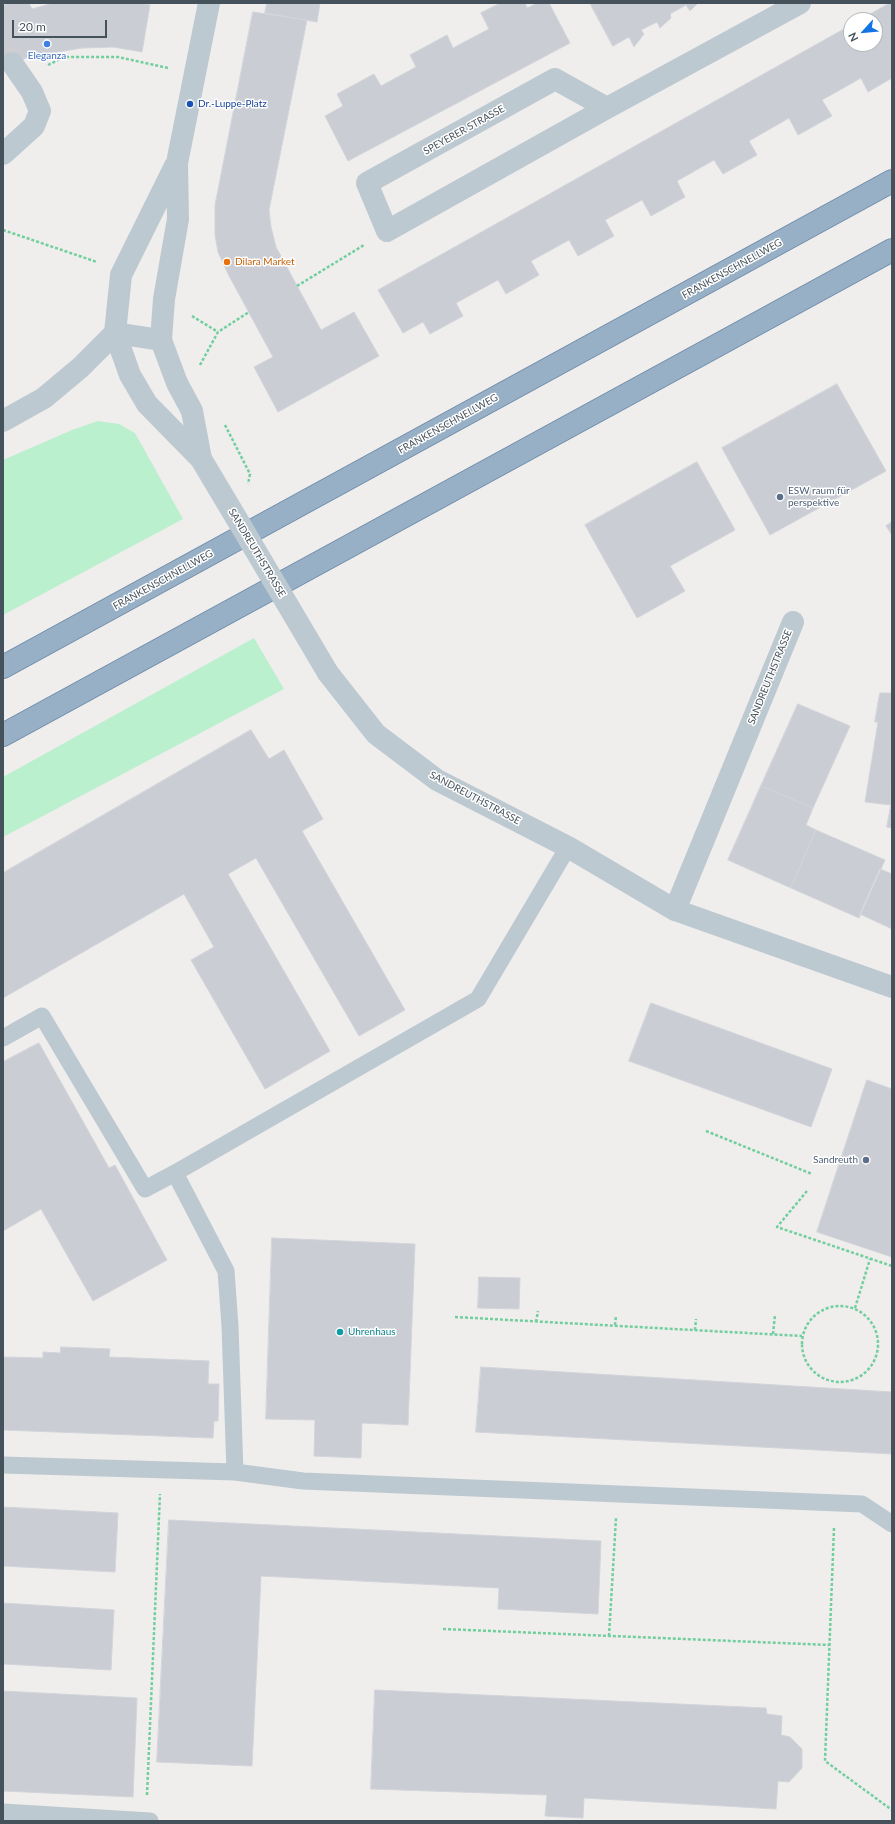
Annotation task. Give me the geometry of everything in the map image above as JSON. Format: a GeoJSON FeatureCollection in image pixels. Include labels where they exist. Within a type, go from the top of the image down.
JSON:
{"type":"FeatureCollection","features":[{"type":"Feature","properties":{"kind":"highway","name":"FRANKENSCHNELLWEG"},"geometry":{"type":"LineString","coordinates":[[3,667],[892,181]]}},
{"type":"Feature","properties":{"kind":"highway"},"geometry":{"type":"LineString","coordinates":[[3,735],[892,250]]}},
{"type":"Feature","properties":{"kind":"street"},"geometry":{"type":"LineString","coordinates":[[115,333],[161,340],[164,299],[178,219],[176,164],[209,3]]}},
{"type":"Feature","properties":{"kind":"street"},"geometry":{"type":"LineString","coordinates":[[387,231],[607,108],[800,3]]}},
{"type":"Feature","properties":{"kind":"street"},"geometry":{"type":"LineString","coordinates":[[3,154],[34,126],[40,111],[32,92],[17,71]]}},
{"type":"Feature","properties":{"kind":"street","name":"SPEYERER STRASSE"},"geometry":{"type":"LineString","coordinates":[[387,231],[367,183],[555,79],[607,108]]}},
{"type":"Feature","properties":{"kind":"street"},"geometry":{"type":"LineString","coordinates":[[3,421],[44,398],[80,367],[115,333],[121,275],[176,164]]}},
{"type":"Feature","properties":{"kind":"street","name":"SANDREUTHSTRASSE"},"geometry":{"type":"LineString","coordinates":[[115,333],[130,375],[147,404],[201,459],[328,673],[376,734],[437,780],[568,847],[674,910],[892,987]]}},
{"type":"Feature","properties":{"kind":"street","name":"SANDREUTHSTRASSE"},"geometry":{"type":"LineString","coordinates":[[161,340],[177,383],[192,410],[201,459]]}},
{"type":"Feature","properties":{"kind":"street","name":"SANDREUTHSTRASSE"},"geometry":{"type":"LineString","coordinates":[[674,910],[793,622]]}},
{"type":"Feature","properties":{"kind":"lane"},"geometry":{"type":"LineString","coordinates":[[3,1038],[42,1016],[145,1189],[478,999],[568,847]]}},
{"type":"Feature","properties":{"kind":"lane"},"geometry":{"type":"LineString","coordinates":[[175,1173],[226,1271],[230,1326],[235,1472]]}},
{"type":"Feature","properties":{"kind":"lane"},"geometry":{"type":"LineString","coordinates":[[3,1465],[235,1472],[303,1482],[862,1504],[892,1524]]}},
{"type":"Feature","properties":{"kind":"lane"},"geometry":{"type":"LineString","coordinates":[[3,1812],[150,1821]]}},
{"type":"Feature","properties":{"kind":"path"},"geometry":{"type":"LineString","coordinates":[[17,71],[64,57],[118,57],[195,74]]}},
{"type":"Feature","properties":{"kind":"path"},"geometry":{"type":"LineString","coordinates":[[3,230],[90,259],[121,275]]}},
{"type":"Feature","properties":{"kind":"path"},"geometry":{"type":"LineString","coordinates":[[297,286],[387,231]]}},
{"type":"Feature","properties":{"kind":"path"},"geometry":{"type":"LineString","coordinates":[[197,371],[218,332],[249,312]]}},
{"type":"Feature","properties":{"kind":"path"},"geometry":{"type":"LineString","coordinates":[[706,1131],[812,1174]]}},
{"type":"Feature","properties":{"kind":"path"},"geometry":{"type":"LineString","coordinates":[[807,1190],[777,1228],[892,1266]]}},
{"type":"Feature","properties":{"kind":"path"},"geometry":{"type":"LineString","coordinates":[[855,1308],[870,1258]]}},
{"type":"Feature","properties":{"kind":"path"},"geometry":{"type":"LineString","coordinates":[[841,1305],[855,1308],[866,1315],[874,1326],[878,1339],[878,1352],[873,1365],[864,1375],[852,1381],[838,1383],[825,1380],[814,1373],[806,1362],[804,1356],[802,1349],[802,1336],[807,1323],[816,1313],[828,1307],[841,1305]]}},
{"type":"Feature","properties":{"kind":"path"},"geometry":{"type":"LineString","coordinates":[[536,1322],[538,1311]]}},
{"type":"Feature","properties":{"kind":"path"},"geometry":{"type":"LineString","coordinates":[[773,1334],[775,1315]]}},
{"type":"Feature","properties":{"kind":"path"},"geometry":{"type":"LineString","coordinates":[[615,1325],[616,1316]]}},
{"type":"Feature","properties":{"kind":"path"},"geometry":{"type":"LineString","coordinates":[[455,1317],[802,1336]]}},
{"type":"Feature","properties":{"kind":"path"},"geometry":{"type":"LineString","coordinates":[[695,1330],[696,1319]]}},
{"type":"Feature","properties":{"kind":"path"},"geometry":{"type":"LineString","coordinates":[[146,1821],[161,1470]]}},
{"type":"Feature","properties":{"kind":"path"},"geometry":{"type":"LineString","coordinates":[[608,1636],[618,1494]]}},
{"type":"Feature","properties":{"kind":"path"},"geometry":{"type":"LineString","coordinates":[[835,1503],[825,1761],[892,1810]]}},
{"type":"Feature","properties":{"kind":"path"},"geometry":{"type":"LineString","coordinates":[[443,1629],[829,1645]]}},
{"type":"Feature","properties":{"kind":"green space"},"geometry":{"type":"Polygon","coordinates":[[[98,421],[119,424],[135,433],[183,519],[3,615],[3,460],[72,430],[98,421]]]}},
{"type":"Feature","properties":{"kind":"green space"},"geometry":{"type":"Polygon","coordinates":[[[254,638],[284,689],[3,837],[3,777],[254,638]]]}},
{"type":"Feature","properties":{"kind":"building"},"geometry":{"type":"Polygon","coordinates":[[[8,3],[29,3],[32,9],[53,3],[138,3],[150,5],[142,52],[113,47],[82,48],[58,52],[36,60],[34,54],[3,69],[3,6],[8,3]]]}},
{"type":"Feature","properties":{"kind":"building"},"geometry":{"type":"Polygon","coordinates":[[[267,3],[320,3],[317,22],[265,13],[267,3]]]}},
{"type":"Feature","properties":{"kind":"building"},"geometry":{"type":"Polygon","coordinates":[[[501,3],[525,3],[527,8],[538,3],[549,3],[570,43],[348,161],[325,116],[343,106],[337,94],[374,74],[381,86],[416,67],[410,55],[447,35],[453,48],[489,29],[481,13],[501,3]]]}},
{"type":"Feature","properties":{"kind":"building"},"geometry":{"type":"Polygon","coordinates":[[[590,3],[698,3],[690,11],[686,5],[670,14],[671,18],[660,28],[657,22],[641,30],[644,34],[634,47],[629,37],[613,46],[590,3]]]}},
{"type":"Feature","properties":{"kind":"building"},"geometry":{"type":"Polygon","coordinates":[[[892,3],[892,78],[868,92],[861,78],[822,100],[832,116],[798,135],[789,118],[749,141],[757,155],[723,174],[714,160],[677,181],[685,197],[651,216],[642,200],[605,220],[614,236],[578,256],[569,240],[531,261],[539,275],[506,294],[498,280],[456,303],[463,316],[430,334],[423,322],[403,333],[378,290],[843,29],[843,52],[883,52],[883,12],[874,12],[892,3]]]}},
{"type":"Feature","properties":{"kind":"building"},"geometry":{"type":"Polygon","coordinates":[[[253,12],[307,20],[269,210],[276,247],[321,330],[354,312],[379,356],[278,412],[254,367],[273,357],[228,274],[218,252],[215,235],[215,205],[253,12]]]}},
{"type":"Feature","properties":{"kind":"building"},"geometry":{"type":"Polygon","coordinates":[[[837,384],[886,471],[770,535],[722,448],[837,384]]]}},
{"type":"Feature","properties":{"kind":"building"},"geometry":{"type":"Polygon","coordinates":[[[697,462],[735,530],[670,566],[685,591],[637,618],[585,525],[697,462]]]}},
{"type":"Feature","properties":{"kind":"building"},"geometry":{"type":"Polygon","coordinates":[[[892,522],[892,535],[886,526],[892,522]]]}},
{"type":"Feature","properties":{"kind":"building"},"geometry":{"type":"Polygon","coordinates":[[[880,693],[892,693],[891,805],[865,802],[878,722],[875,722],[880,693]]]}},
{"type":"Feature","properties":{"kind":"building"},"geometry":{"type":"Polygon","coordinates":[[[798,704],[850,726],[813,808],[761,786],[798,704]]]}},
{"type":"Feature","properties":{"kind":"building"},"geometry":{"type":"Polygon","coordinates":[[[251,730],[269,759],[284,750],[323,819],[302,831],[405,1010],[359,1036],[256,858],[228,874],[330,1051],[265,1089],[191,960],[214,947],[184,894],[3,998],[3,873],[251,730]]]}},
{"type":"Feature","properties":{"kind":"building"},"geometry":{"type":"Polygon","coordinates":[[[761,786],[813,808],[806,825],[816,830],[791,888],[728,860],[761,786]]]}},
{"type":"Feature","properties":{"kind":"building"},"geometry":{"type":"Polygon","coordinates":[[[892,799],[892,828],[887,827],[892,799]]]}},
{"type":"Feature","properties":{"kind":"building"},"geometry":{"type":"Polygon","coordinates":[[[816,830],[885,860],[859,918],[791,888],[816,830]]]}},
{"type":"Feature","properties":{"kind":"building"},"geometry":{"type":"Polygon","coordinates":[[[880,869],[892,874],[892,929],[860,914],[880,869]]]}},
{"type":"Feature","properties":{"kind":"building"},"geometry":{"type":"Polygon","coordinates":[[[651,1003],[832,1069],[811,1127],[629,1061],[651,1003]]]}},
{"type":"Feature","properties":{"kind":"building"},"geometry":{"type":"Polygon","coordinates":[[[39,1043],[109,1168],[115,1165],[167,1260],[93,1301],[41,1209],[3,1231],[3,1062],[39,1043]]]}},
{"type":"Feature","properties":{"kind":"building","name":"Sandreuth"},"geometry":{"type":"Polygon","coordinates":[[[867,1080],[892,1089],[892,1257],[817,1232],[867,1080]]]}},
{"type":"Feature","properties":{"kind":"building","name":"Uhrenhaus"},"geometry":{"type":"Polygon","coordinates":[[[272,1238],[415,1244],[408,1425],[362,1423],[361,1458],[314,1456],[315,1420],[266,1419],[272,1238]]]}},
{"type":"Feature","properties":{"kind":"building"},"geometry":{"type":"Polygon","coordinates":[[[479,1277],[520,1278],[519,1309],[478,1308],[479,1277]]]}},
{"type":"Feature","properties":{"kind":"building"},"geometry":{"type":"Polygon","coordinates":[[[61,1347],[110,1349],[109,1357],[209,1361],[208,1384],[219,1384],[218,1421],[214,1421],[213,1438],[3,1430],[3,1357],[43,1358],[43,1352],[60,1353],[61,1347]]]}},
{"type":"Feature","properties":{"kind":"building"},"geometry":{"type":"Polygon","coordinates":[[[481,1367],[892,1392],[892,1454],[476,1432],[481,1367]]]}},
{"type":"Feature","properties":{"kind":"building"},"geometry":{"type":"Polygon","coordinates":[[[3,1507],[118,1513],[115,1572],[3,1566],[3,1507]]]}},
{"type":"Feature","properties":{"kind":"building"},"geometry":{"type":"Polygon","coordinates":[[[169,1520],[601,1541],[598,1614],[498,1609],[499,1588],[261,1576],[252,1766],[157,1762],[169,1520]]]}},
{"type":"Feature","properties":{"kind":"building"},"geometry":{"type":"Polygon","coordinates":[[[3,1603],[114,1610],[111,1670],[3,1664],[3,1603]]]}},
{"type":"Feature","properties":{"kind":"building"},"geometry":{"type":"Polygon","coordinates":[[[375,1690],[766,1708],[767,1714],[782,1716],[781,1735],[790,1737],[802,1749],[802,1768],[789,1782],[778,1781],[776,1809],[584,1798],[583,1818],[545,1816],[547,1795],[371,1789],[375,1690]]]}},
{"type":"Feature","properties":{"kind":"building"},"geometry":{"type":"Polygon","coordinates":[[[3,1691],[137,1698],[133,1797],[3,1791],[3,1691]]]}},
{"type":"Feature","properties":{"kind":"tunnel"},"geometry":{"type":"LineString","coordinates":[[3,51],[12,63]]}},
{"type":"Feature","properties":{"kind":"place","name":"Eleganza"},"geometry":{"type":"Point","coordinates":[47,44]}},
{"type":"Feature","properties":{"kind":"place","name":"Dr.-Luppe-Platz"},"geometry":{"type":"Point","coordinates":[190,104]}},
{"type":"Feature","properties":{"kind":"place","name":"Dilara Market"},"geometry":{"type":"Point","coordinates":[227,262]}},
{"type":"Feature","properties":{"kind":"place","name":"ESW raum für perspektive"},"geometry":{"type":"Point","coordinates":[780,497]}},
{"type":"Feature","properties":{"kind":"place","name":"Sandreuth"},"geometry":{"type":"Point","coordinates":[866,1160]}},
{"type":"Feature","properties":{"kind":"place","name":"Uhrenhaus"},"geometry":{"type":"Point","coordinates":[340,1332]}}]}
